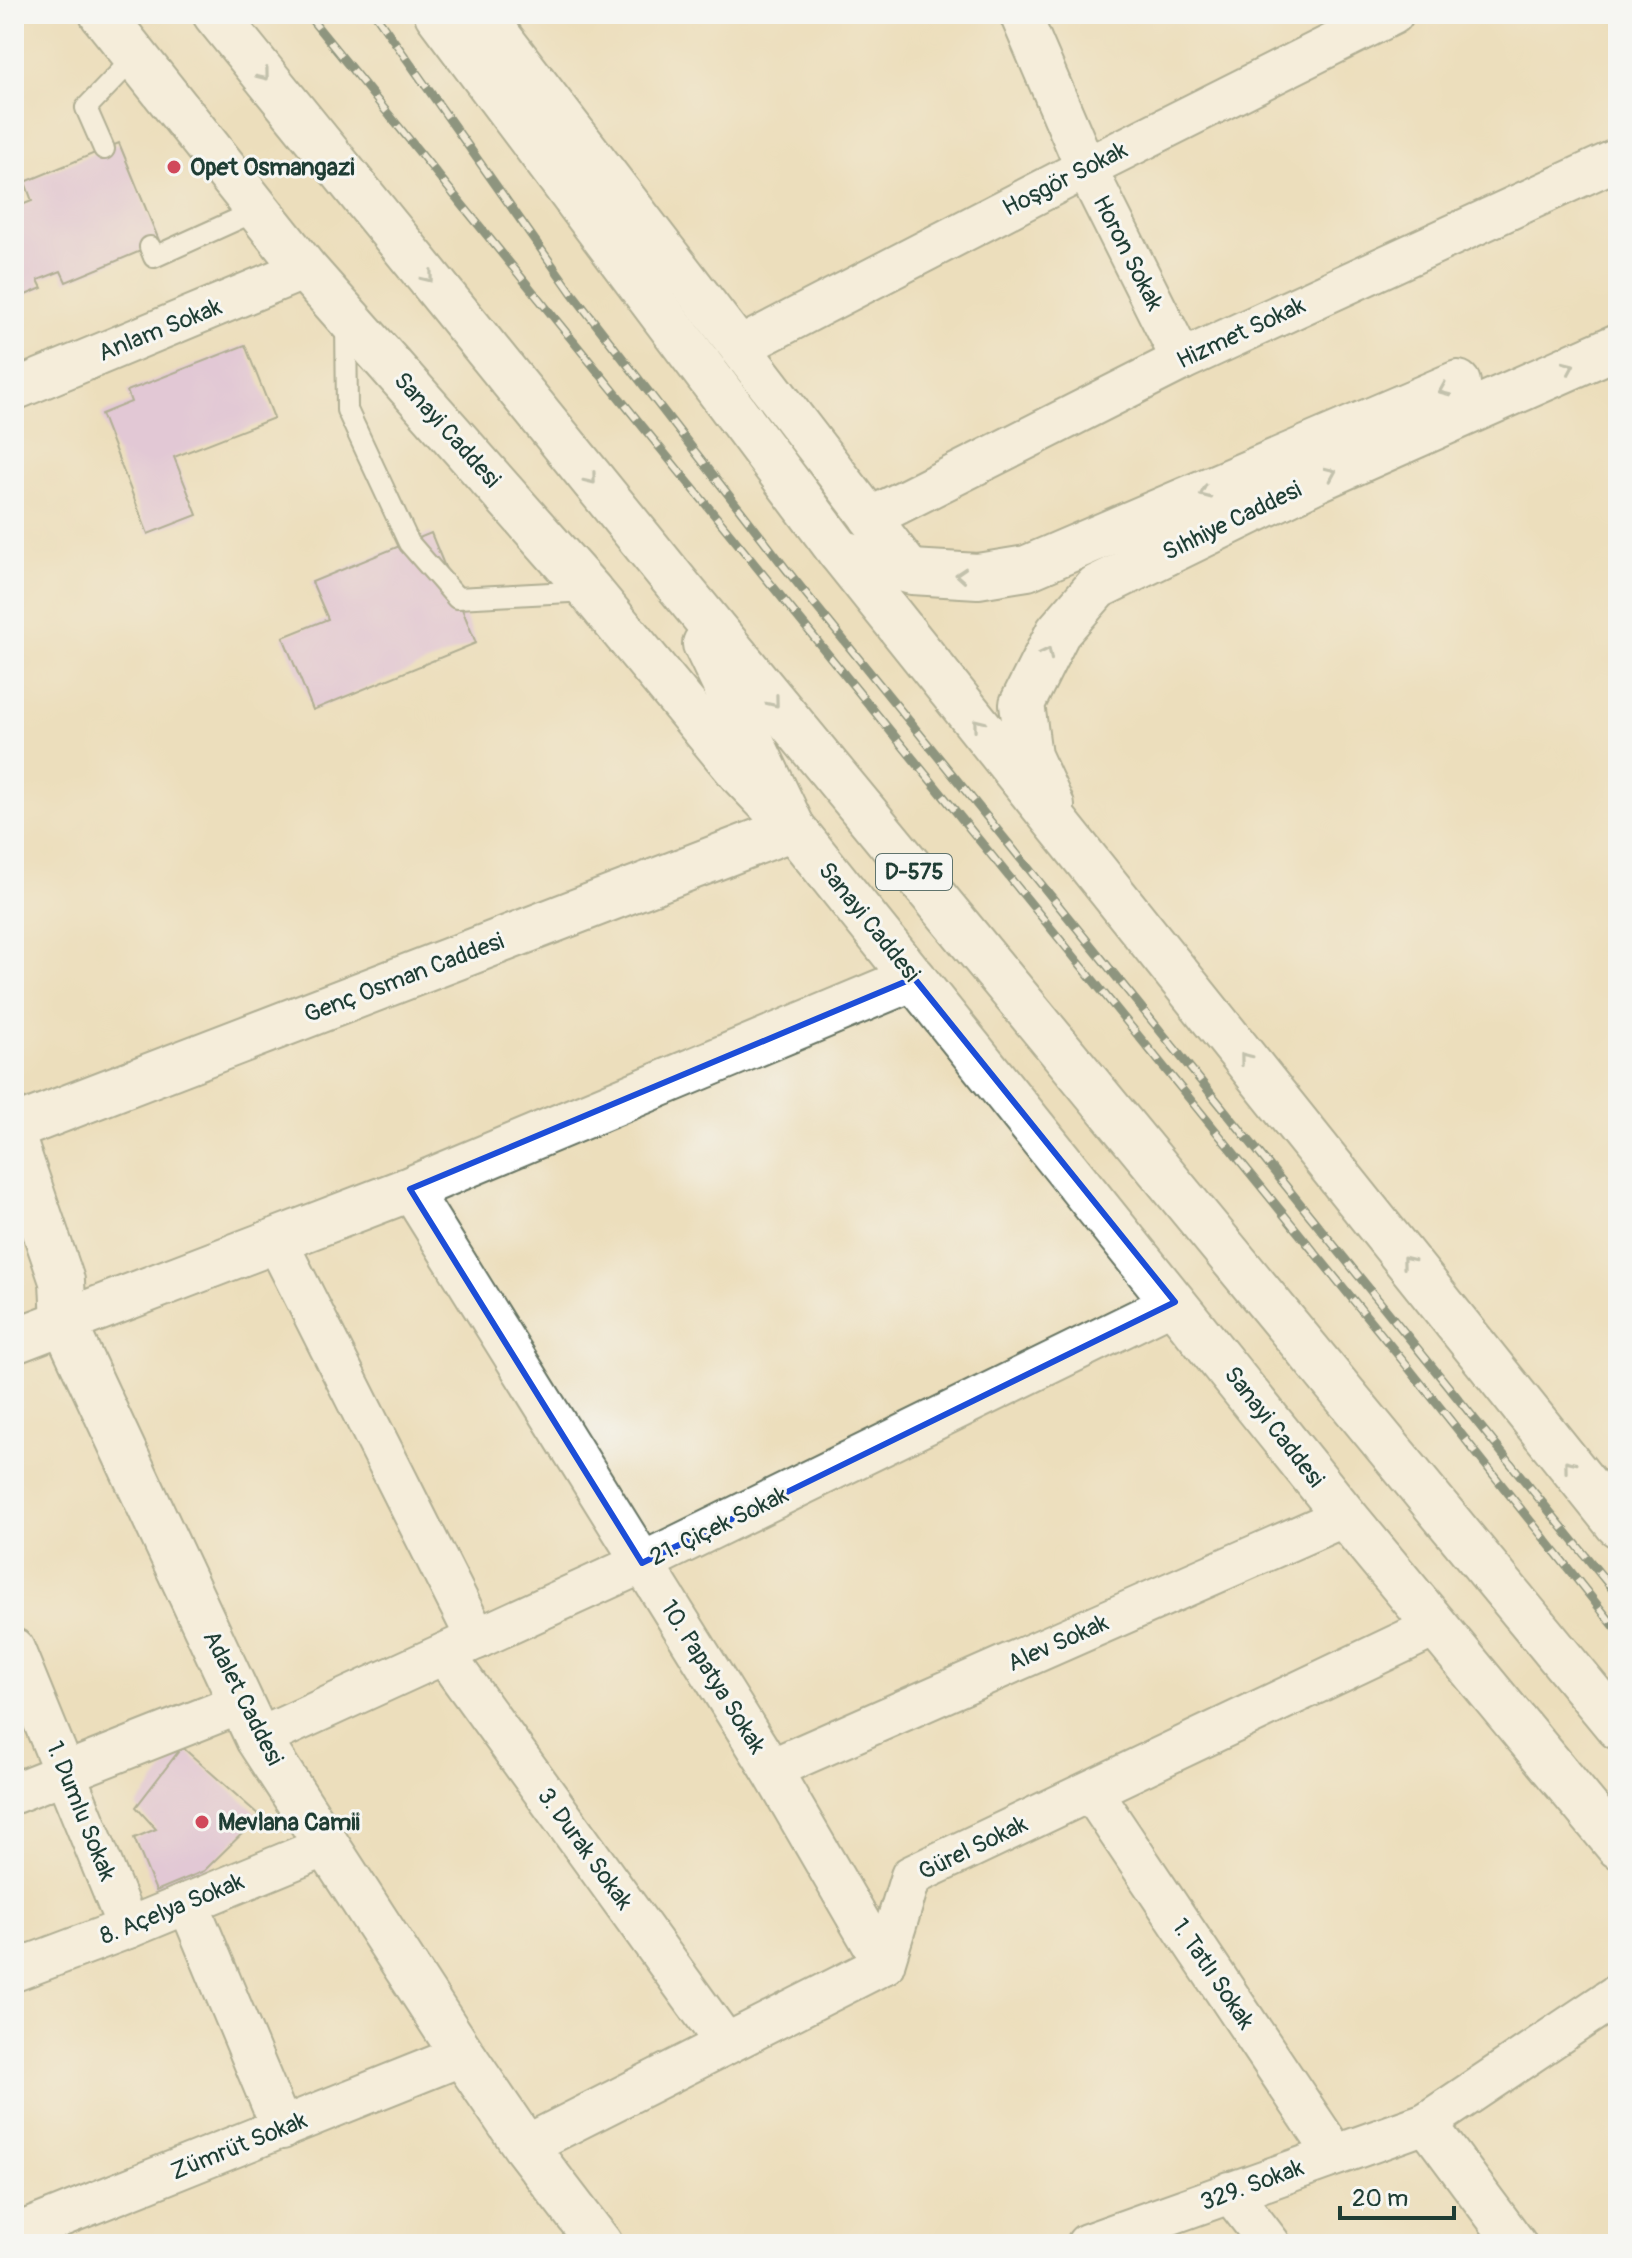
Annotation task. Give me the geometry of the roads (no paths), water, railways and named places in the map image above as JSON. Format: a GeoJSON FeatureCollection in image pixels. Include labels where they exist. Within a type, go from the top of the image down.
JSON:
{"type":"FeatureCollection","features":[{"type":"Feature","properties":{"kind":"main road","name":"Sanayi Caddesi"},"geometry":{"type":"LineString","coordinates":[[102,14],[305,269],[590,591],[742,775],[793,828],[1345,1516],[1618,1846]]}},
{"type":"Feature","properties":{"kind":"main road","name":"D-575"},"geometry":{"type":"LineString","coordinates":[[215,14],[677,584],[1618,1727]]}},
{"type":"Feature","properties":{"kind":"main road"},"geometry":{"type":"LineString","coordinates":[[437,14],[840,552],[1618,1525]]}},
{"type":"Feature","properties":{"kind":"main road","name":"Sıhhiye Caddesi"},"geometry":{"type":"LineString","coordinates":[[840,552],[912,572],[978,576],[1027,568],[1618,314]]}},
{"type":"Feature","properties":{"kind":"main road","name":"Sıhhiye Caddesi"},"geometry":{"type":"LineString","coordinates":[[1062,830],[1029,756],[1022,704],[1058,632],[1097,587],[1318,479],[1618,346]]}},
{"type":"Feature","properties":{"kind":"main road"},"geometry":{"type":"LineString","coordinates":[[677,584],[793,828]]}},
{"type":"Feature","properties":{"kind":"main road","name":"Genç Osman Caddesi"},"geometry":{"type":"LineString","coordinates":[[14,1128],[793,828]]}},
{"type":"Feature","properties":{"kind":"main road"},"geometry":{"type":"LineString","coordinates":[[14,1341],[410,1189],[914,978]]}},
{"type":"Feature","properties":{"kind":"main road","name":"Adalet Caddesi"},"geometry":{"type":"LineString","coordinates":[[14,1141],[62,1281],[64,1323],[250,1721],[463,2055],[525,2146],[600,2244]]}},
{"type":"Feature","properties":{"kind":"street"},"geometry":{"type":"LineString","coordinates":[[484,14],[912,572]]}},
{"type":"Feature","properties":{"kind":"street","name":"Horon Sokak"},"geometry":{"type":"LineString","coordinates":[[1020,14],[1086,168],[1182,360]]}},
{"type":"Feature","properties":{"kind":"street","name":"Hoşgör Sokak"},"geometry":{"type":"LineString","coordinates":[[740,347],[1393,14]]}},
{"type":"Feature","properties":{"kind":"street","name":"Hizmet Sokak"},"geometry":{"type":"LineString","coordinates":[[870,518],[1182,360],[1618,159]]}},
{"type":"Feature","properties":{"kind":"street","name":"Anlam Sokak"},"geometry":{"type":"LineString","coordinates":[[14,390],[305,269]]}},
{"type":"Feature","properties":{"kind":"street","name":"10. Papatya Sokak"},"geometry":{"type":"LineString","coordinates":[[410,1189],[771,1769],[884,1964]]}},
{"type":"Feature","properties":{"kind":"street","name":"3. Durak Sokak"},"geometry":{"type":"LineString","coordinates":[[276,1240],[460,1647],[726,2044]]}},
{"type":"Feature","properties":{"kind":"street","name":"21. Çiçek Sokak"},"geometry":{"type":"LineString","coordinates":[[14,1793],[65,1773],[250,1721],[460,1647],[642,1563],[1175,1302]]}},
{"type":"Feature","properties":{"kind":"street","name":"Alev Sokak"},"geometry":{"type":"LineString","coordinates":[[771,1769],[1345,1516]]}},
{"type":"Feature","properties":{"kind":"street","name":"Gürel Sokak"},"geometry":{"type":"LineString","coordinates":[[884,1964],[911,1876],[1437,1626]]}},
{"type":"Feature","properties":{"kind":"street","name":"1. Dumlu Sokak"},"geometry":{"type":"LineString","coordinates":[[14,1649],[128,1928]]}},
{"type":"Feature","properties":{"kind":"street","name":"1. Tatlı Sokak"},"geometry":{"type":"LineString","coordinates":[[1092,1792],[1335,2155]]}},
{"type":"Feature","properties":{"kind":"street","name":"8. Açelya Sokak"},"geometry":{"type":"LineString","coordinates":[[14,1971],[128,1928],[329,1845]]}},
{"type":"Feature","properties":{"kind":"street"},"geometry":{"type":"LineString","coordinates":[[188,1903],[282,2129]]}},
{"type":"Feature","properties":{"kind":"street"},"geometry":{"type":"LineString","coordinates":[[525,2146],[884,1964]]}},
{"type":"Feature","properties":{"kind":"street","name":"329. Sokak"},"geometry":{"type":"LineString","coordinates":[[1087,2244],[1426,2123],[1618,1994]]}},
{"type":"Feature","properties":{"kind":"street","name":"Zümrüt Sokak"},"geometry":{"type":"LineString","coordinates":[[14,2235],[463,2055]]}},
{"type":"Feature","properties":{"kind":"street"},"geometry":{"type":"LineString","coordinates":[[1426,2123],[1516,2244]]}},
{"type":"Feature","properties":{"kind":"street"},"geometry":{"type":"LineString","coordinates":[[1230,2192],[1270,2244]]}},
{"type":"Feature","properties":{"kind":"lane"},"geometry":{"type":"LineString","coordinates":[[104,149],[86,108],[135,57]]}},
{"type":"Feature","properties":{"kind":"lane"},"geometry":{"type":"LineString","coordinates":[[150,247],[154,257],[258,210]]}},
{"type":"Feature","properties":{"kind":"lane"},"geometry":{"type":"LineString","coordinates":[[346,316],[347,410],[409,543],[457,598],[590,591]]}},
{"type":"Feature","properties":{"kind":"railway"},"geometry":{"type":"LineString","coordinates":[[307,14],[1407,1366],[1618,1631]]}},
{"type":"Feature","properties":{"kind":"railway"},"geometry":{"type":"LineString","coordinates":[[375,14],[572,293],[786,569],[1618,1596]]}},
{"type":"Feature","properties":{"kind":"place","name":"Opet Osmangazi"},"geometry":{"type":"Point","coordinates":[174,167]}},
{"type":"Feature","properties":{"kind":"place","name":"Mevlana Camii"},"geometry":{"type":"Point","coordinates":[202,1822]}}]}
